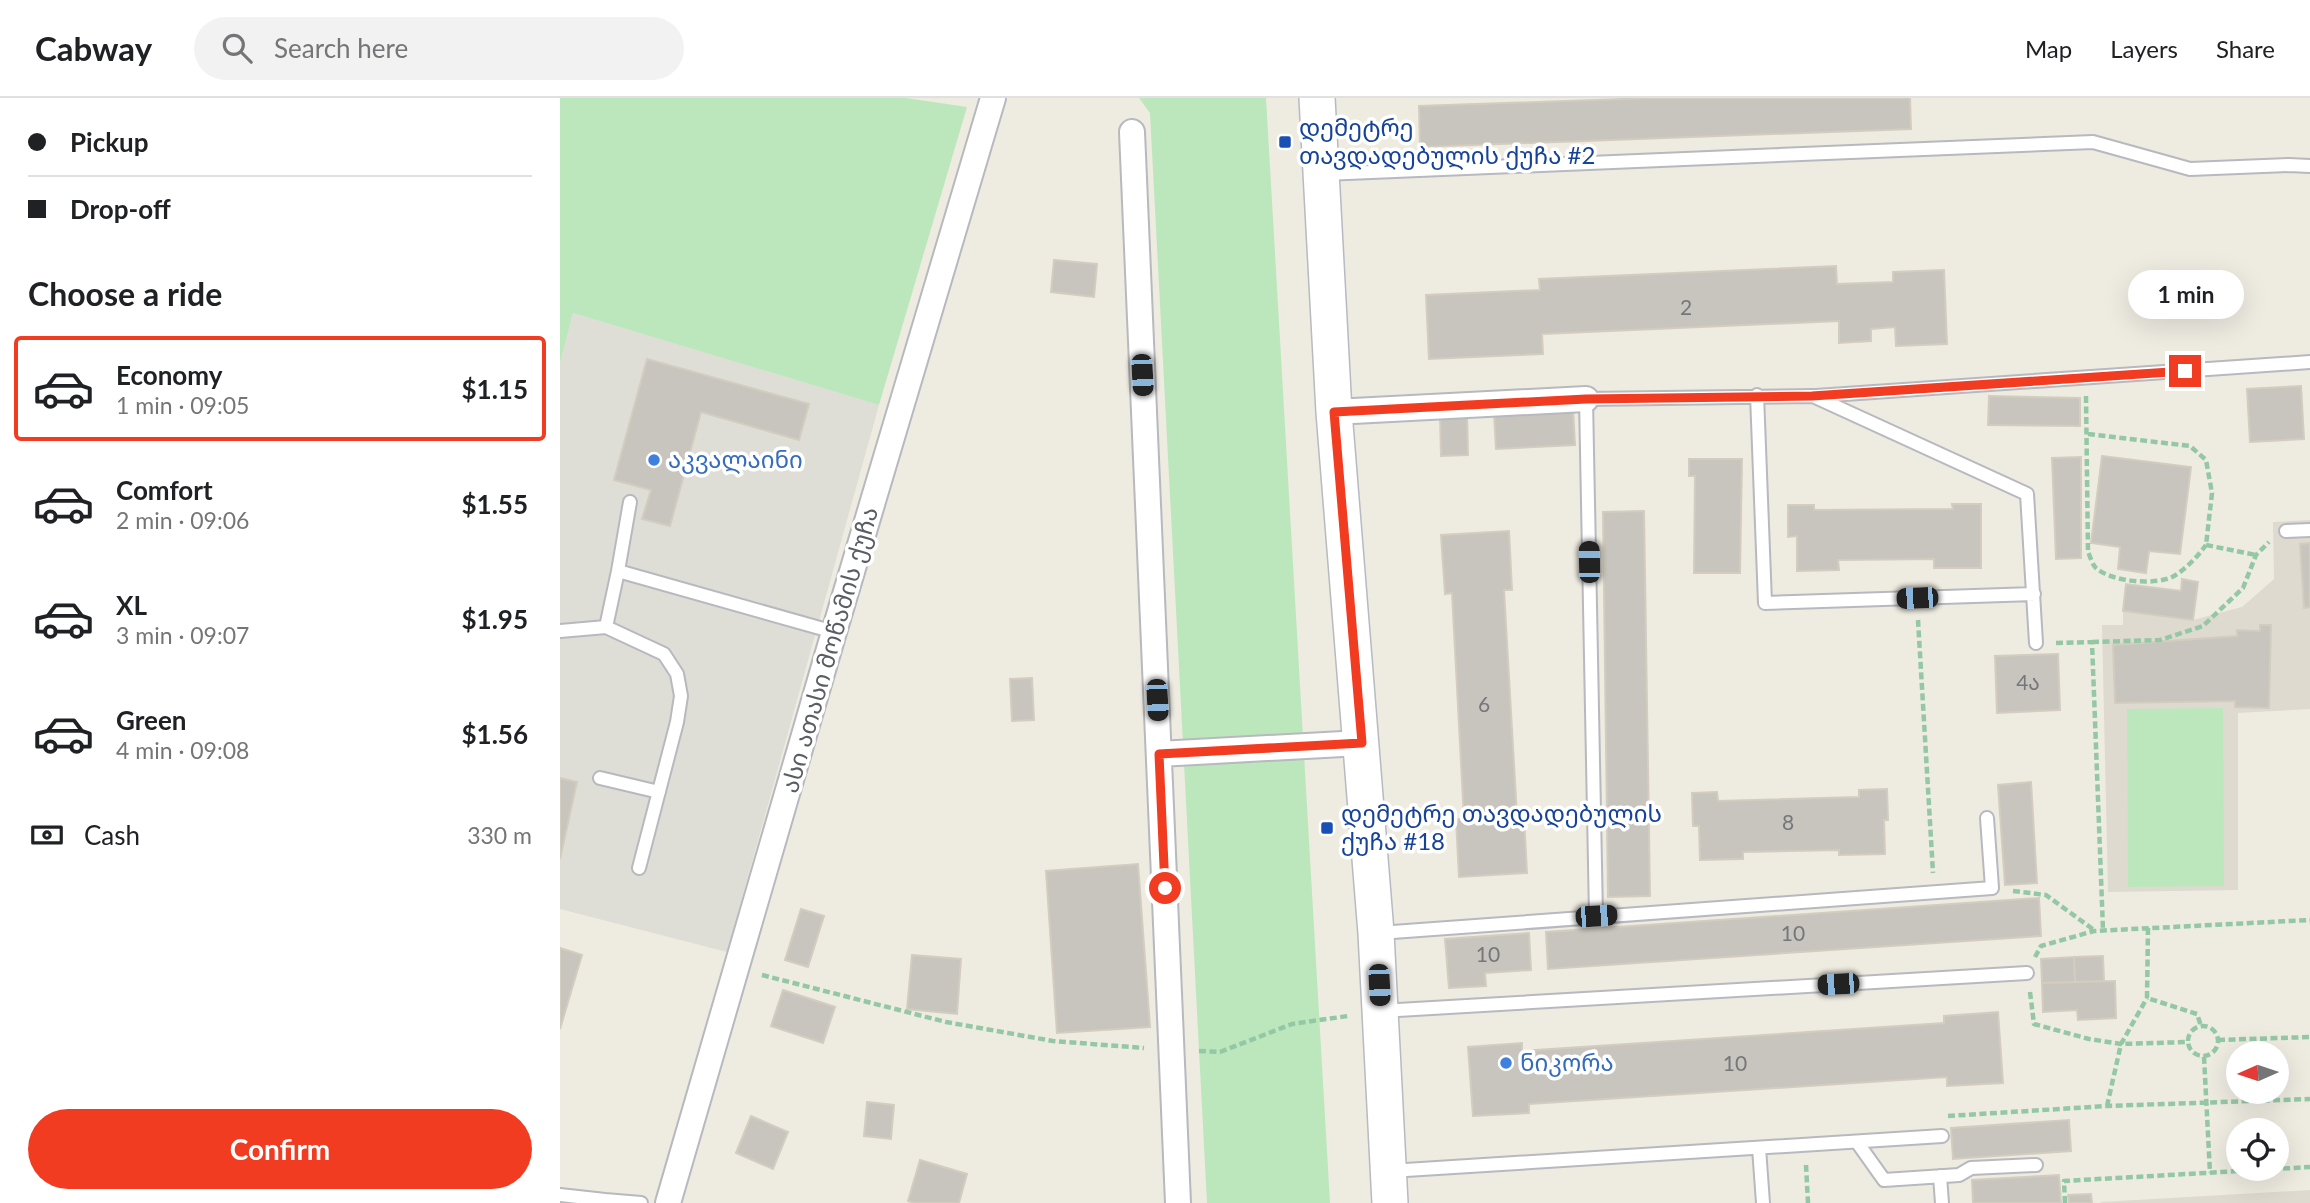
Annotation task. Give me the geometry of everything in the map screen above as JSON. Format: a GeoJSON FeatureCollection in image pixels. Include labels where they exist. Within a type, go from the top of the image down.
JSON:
{"type":"FeatureCollection","features":[{"type":"Feature","properties":{"kind":"main road"},"geometry":{"type":"LineString","coordinates":[[1317,98],[1334,412],[1376,933],[1389,1187]]}},
{"type":"Feature","properties":{"kind":"street","name":"ასი ათასი მოწამის ქუჩა"},"geometry":{"type":"LineString","coordinates":[[668,1203],[993,98]]}},
{"type":"Feature","properties":{"kind":"street"},"geometry":{"type":"LineString","coordinates":[[1132,132],[1178,1203]]}},
{"type":"Feature","properties":{"kind":"street"},"geometry":{"type":"LineString","coordinates":[[1334,412],[1586,399]]}},
{"type":"Feature","properties":{"kind":"street"},"geometry":{"type":"LineString","coordinates":[[1159,754],[1362,743]]}},
{"type":"Feature","properties":{"kind":"lane"},"geometry":{"type":"LineString","coordinates":[[1321,174],[2093,142],[2190,169],[2310,166]]}},
{"type":"Feature","properties":{"kind":"lane"},"geometry":{"type":"LineString","coordinates":[[1596,916],[1586,399],[1812,396],[2310,362]]}},
{"type":"Feature","properties":{"kind":"lane"},"geometry":{"type":"LineString","coordinates":[[1757,395],[1765,603],[2034,594]]}},
{"type":"Feature","properties":{"kind":"lane"},"geometry":{"type":"LineString","coordinates":[[1812,396],[2027,494],[2036,643]]}},
{"type":"Feature","properties":{"kind":"lane"},"geometry":{"type":"LineString","coordinates":[[606,627],[630,502]]}},
{"type":"Feature","properties":{"kind":"lane"},"geometry":{"type":"LineString","coordinates":[[2286,531],[2310,530]]}},
{"type":"Feature","properties":{"kind":"lane"},"geometry":{"type":"LineString","coordinates":[[618,571],[834,632]]}},
{"type":"Feature","properties":{"kind":"lane"},"geometry":{"type":"LineString","coordinates":[[560,631],[606,627],[664,654],[677,674],[681,696],[677,722],[639,868]]}},
{"type":"Feature","properties":{"kind":"lane"},"geometry":{"type":"LineString","coordinates":[[600,778],[659,792]]}},
{"type":"Feature","properties":{"kind":"lane"},"geometry":{"type":"LineString","coordinates":[[1376,933],[1992,888],[1987,818]]}},
{"type":"Feature","properties":{"kind":"lane"},"geometry":{"type":"LineString","coordinates":[[1380,1011],[2027,973]]}},
{"type":"Feature","properties":{"kind":"lane"},"geometry":{"type":"LineString","coordinates":[[1389,1187],[1759,1148],[1942,1136]]}},
{"type":"Feature","properties":{"kind":"lane"},"geometry":{"type":"LineString","coordinates":[[1857,1142],[1884,1180],[1959,1175],[1971,1168],[2036,1164]]}},
{"type":"Feature","properties":{"kind":"lane"},"geometry":{"type":"LineString","coordinates":[[1759,1148],[1763,1203]]}},
{"type":"Feature","properties":{"kind":"lane"},"geometry":{"type":"LineString","coordinates":[[1940,1176],[1942,1203]]}},
{"type":"Feature","properties":{"kind":"lane"},"geometry":{"type":"LineString","coordinates":[[560,1195],[605,1202],[641,1203]]}},
{"type":"Feature","properties":{"kind":"path"},"geometry":{"type":"LineString","coordinates":[[2085,378],[2088,552],[2095,566],[2110,576],[2132,581],[2172,578],[2195,560],[2206,545],[2212,493],[2206,460],[2190,446],[2088,434]]}},
{"type":"Feature","properties":{"kind":"path"},"geometry":{"type":"LineString","coordinates":[[2036,643],[2160,640],[2203,626],[2243,588],[2256,555],[2267,543],[2286,531]]}},
{"type":"Feature","properties":{"kind":"path"},"geometry":{"type":"LineString","coordinates":[[2206,545],[2256,555]]}},
{"type":"Feature","properties":{"kind":"path"},"geometry":{"type":"LineString","coordinates":[[1917,598],[1934,892]]}},
{"type":"Feature","properties":{"kind":"path"},"geometry":{"type":"LineString","coordinates":[[2092,642],[2103,930]]}},
{"type":"Feature","properties":{"kind":"path"},"geometry":{"type":"LineString","coordinates":[[1992,888],[2046,895],[2094,931]]}},
{"type":"Feature","properties":{"kind":"path"},"geometry":{"type":"LineString","coordinates":[[2187,1042],[2121,1044],[2089,1039],[2034,1024],[2027,973],[2041,946],[2103,930],[2310,920]]}},
{"type":"Feature","properties":{"kind":"path"},"geometry":{"type":"LineString","coordinates":[[2107,1106],[2121,1044],[2147,998],[2148,928]]}},
{"type":"Feature","properties":{"kind":"path"},"geometry":{"type":"LineString","coordinates":[[738,968],[946,1022],[1053,1041],[1171,1050],[1220,1052],[1292,1024],[1380,1011]]}},
{"type":"Feature","properties":{"kind":"path"},"geometry":{"type":"LineString","coordinates":[[2147,998],[2197,1014],[2202,1026]]}},
{"type":"Feature","properties":{"kind":"path"},"geometry":{"type":"LineString","coordinates":[[2202,1026],[2216,1033],[2218,1040],[2216,1048],[2204,1057],[2190,1050],[2187,1042],[2194,1029],[2202,1026]]}},
{"type":"Feature","properties":{"kind":"path"},"geometry":{"type":"LineString","coordinates":[[2218,1040],[2310,1037]]}},
{"type":"Feature","properties":{"kind":"path"},"geometry":{"type":"LineString","coordinates":[[2204,1057],[2210,1173]]}},
{"type":"Feature","properties":{"kind":"path"},"geometry":{"type":"LineString","coordinates":[[1942,1136],[1948,1115],[2310,1099]]}},
{"type":"Feature","properties":{"kind":"path"},"geometry":{"type":"LineString","coordinates":[[1805,1145],[1808,1203]]}},
{"type":"Feature","properties":{"kind":"path"},"geometry":{"type":"LineString","coordinates":[[2064,1203],[2064,1181],[2310,1167]]}},
{"type":"Feature","properties":{"kind":"shaded area"},"geometry":{"type":"Polygon","coordinates":[[[573,313],[879,405],[727,952],[560,909],[560,363],[573,313]]]}},
{"type":"Feature","properties":{"kind":"shaded area"},"geometry":{"type":"Polygon","coordinates":[[[2310,520],[2310,709],[2238,713],[2238,890],[2108,892],[2102,625],[2123,625],[2123,611],[2193,620],[2242,607],[2274,579],[2273,522],[2310,520]]]}},
{"type":"Feature","properties":{"kind":"shaded area"},"geometry":{"type":"Polygon","coordinates":[[[2310,1190],[2310,1203],[2101,1203],[2101,1202],[2310,1190]]]}},
{"type":"Feature","properties":{"kind":"green space"},"geometry":{"type":"Polygon","coordinates":[[[560,98],[906,98],[967,107],[879,405],[573,313],[560,363],[560,98]]]}},
{"type":"Feature","properties":{"kind":"green space"},"geometry":{"type":"Polygon","coordinates":[[[1139,98],[1266,98],[1330,1203],[1207,1203],[1150,113],[1139,98]]]}},
{"type":"Feature","properties":{"kind":"green space"},"geometry":{"type":"Polygon","coordinates":[[[2223,708],[2224,886],[2128,887],[2127,709],[2223,708]]]}},
{"type":"Feature","properties":{"kind":"building"},"geometry":{"type":"Polygon","coordinates":[[[1652,98],[1910,98],[1911,129],[1420,147],[1419,106],[1652,98]]]}},
{"type":"Feature","properties":{"kind":"building"},"geometry":{"type":"Polygon","coordinates":[[[1054,260],[1097,264],[1094,297],[1051,292],[1054,260]]]}},
{"type":"Feature","properties":{"kind":"building"},"geometry":{"type":"Polygon","coordinates":[[[1836,266],[1837,284],[1893,282],[1893,272],[1944,270],[1947,344],[1896,346],[1895,327],[1871,329],[1871,341],[1839,343],[1839,321],[1542,334],[1543,354],[1429,359],[1426,295],[1540,290],[1539,279],[1836,266]]]}},
{"type":"Feature","properties":{"kind":"building","name":"აკვალაინი"},"geometry":{"type":"Polygon","coordinates":[[[647,359],[809,404],[799,440],[701,412],[670,526],[642,519],[651,490],[614,480],[647,359]]]}},
{"type":"Feature","properties":{"kind":"building"},"geometry":{"type":"Polygon","coordinates":[[[2301,386],[2304,439],[2250,442],[2247,389],[2301,386]]]}},
{"type":"Feature","properties":{"kind":"building"},"geometry":{"type":"Polygon","coordinates":[[[1989,396],[2080,398],[2080,426],[1988,425],[1989,396]]]}},
{"type":"Feature","properties":{"kind":"building"},"geometry":{"type":"Polygon","coordinates":[[[1573,408],[1575,445],[1496,449],[1494,413],[1573,408]]]}},
{"type":"Feature","properties":{"kind":"building"},"geometry":{"type":"Polygon","coordinates":[[[1467,412],[1468,455],[1441,456],[1440,413],[1467,412]]]}},
{"type":"Feature","properties":{"kind":"building"},"geometry":{"type":"Polygon","coordinates":[[[2102,456],[2191,467],[2180,554],[2149,551],[2146,573],[2118,569],[2120,547],[2091,543],[2102,456]]]}},
{"type":"Feature","properties":{"kind":"building"},"geometry":{"type":"Polygon","coordinates":[[[2081,457],[2081,558],[2056,559],[2052,458],[2081,457]]]}},
{"type":"Feature","properties":{"kind":"building"},"geometry":{"type":"Polygon","coordinates":[[[1689,459],[1742,459],[1740,573],[1694,573],[1695,476],[1689,476],[1689,459]]]}},
{"type":"Feature","properties":{"kind":"building"},"geometry":{"type":"Polygon","coordinates":[[[1952,504],[1981,504],[1981,568],[1934,568],[1934,559],[1838,560],[1839,570],[1797,571],[1797,536],[1788,537],[1788,505],[1814,505],[1814,510],[1953,509],[1952,504]]]}},
{"type":"Feature","properties":{"kind":"building"},"geometry":{"type":"Polygon","coordinates":[[[1644,511],[1650,896],[1608,897],[1603,512],[1644,511]]]}},
{"type":"Feature","properties":{"kind":"building"},"geometry":{"type":"Polygon","coordinates":[[[1509,531],[1512,590],[1504,590],[1517,817],[1524,817],[1527,873],[1459,877],[1456,819],[1464,819],[1452,593],[1445,594],[1441,535],[1509,531]]]}},
{"type":"Feature","properties":{"kind":"building"},"geometry":{"type":"Polygon","coordinates":[[[2310,543],[2310,607],[2304,608],[2300,544],[2310,543]]]}},
{"type":"Feature","properties":{"kind":"building"},"geometry":{"type":"Polygon","coordinates":[[[2182,579],[2198,582],[2193,620],[2123,611],[2126,584],[2181,591],[2182,579]]]}},
{"type":"Feature","properties":{"kind":"building"},"geometry":{"type":"Polygon","coordinates":[[[2260,625],[2271,625],[2269,708],[2235,707],[2235,701],[2115,703],[2113,645],[2237,636],[2237,630],[2260,631],[2260,625]]]}},
{"type":"Feature","properties":{"kind":"building"},"geometry":{"type":"Polygon","coordinates":[[[2058,654],[2060,710],[1997,713],[1995,656],[2058,654]]]}},
{"type":"Feature","properties":{"kind":"building"},"geometry":{"type":"Polygon","coordinates":[[[1032,678],[1034,720],[1012,721],[1010,679],[1032,678]]]}},
{"type":"Feature","properties":{"kind":"building"},"geometry":{"type":"Polygon","coordinates":[[[560,778],[577,782],[560,859],[560,778]]]}},
{"type":"Feature","properties":{"kind":"building"},"geometry":{"type":"Polygon","coordinates":[[[2031,782],[2037,883],[2005,885],[1998,785],[2031,782]]]}},
{"type":"Feature","properties":{"kind":"building"},"geometry":{"type":"Polygon","coordinates":[[[1887,789],[1885,854],[1839,855],[1839,850],[1743,852],[1743,859],[1700,860],[1699,826],[1693,826],[1692,793],[1717,792],[1718,801],[1859,797],[1859,790],[1887,789]]]}},
{"type":"Feature","properties":{"kind":"building"},"geometry":{"type":"Polygon","coordinates":[[[1138,864],[1150,1027],[1057,1033],[1046,871],[1138,864]]]}},
{"type":"Feature","properties":{"kind":"building"},"geometry":{"type":"Polygon","coordinates":[[[2039,898],[2041,936],[1548,969],[1546,932],[2039,898]]]}},
{"type":"Feature","properties":{"kind":"building"},"geometry":{"type":"Polygon","coordinates":[[[801,909],[824,916],[808,967],[785,960],[801,909]]]}},
{"type":"Feature","properties":{"kind":"building"},"geometry":{"type":"Polygon","coordinates":[[[1529,933],[1531,970],[1485,973],[1486,986],[1449,988],[1445,939],[1529,933]]]}},
{"type":"Feature","properties":{"kind":"building"},"geometry":{"type":"Polygon","coordinates":[[[560,948],[582,955],[560,1029],[560,948]]]}},
{"type":"Feature","properties":{"kind":"building"},"geometry":{"type":"Polygon","coordinates":[[[912,955],[961,959],[957,1014],[907,1009],[912,955]]]}},
{"type":"Feature","properties":{"kind":"building"},"geometry":{"type":"Polygon","coordinates":[[[2103,956],[2104,981],[2075,982],[2074,957],[2103,956]]]}},
{"type":"Feature","properties":{"kind":"building"},"geometry":{"type":"Polygon","coordinates":[[[2074,957],[2075,982],[2042,983],[2041,959],[2074,957]]]}},
{"type":"Feature","properties":{"kind":"building"},"geometry":{"type":"Polygon","coordinates":[[[2115,981],[2116,1018],[2078,1020],[2077,1010],[2043,1012],[2042,983],[2115,981]]]}},
{"type":"Feature","properties":{"kind":"building"},"geometry":{"type":"Polygon","coordinates":[[[783,990],[835,1007],[823,1043],[771,1026],[783,990]]]}},
{"type":"Feature","properties":{"kind":"building"},"geometry":{"type":"Polygon","coordinates":[[[1998,1012],[2003,1083],[1947,1086],[1947,1077],[1529,1104],[1529,1113],[1473,1116],[1468,1047],[1522,1043],[1522,1051],[1944,1023],[1944,1016],[1998,1012]]]}},
{"type":"Feature","properties":{"kind":"building"},"geometry":{"type":"Polygon","coordinates":[[[867,1102],[894,1105],[891,1139],[864,1136],[867,1102]]]}},
{"type":"Feature","properties":{"kind":"building"},"geometry":{"type":"Polygon","coordinates":[[[751,1116],[788,1132],[773,1169],[736,1153],[751,1116]]]}},
{"type":"Feature","properties":{"kind":"building"},"geometry":{"type":"Polygon","coordinates":[[[2069,1120],[2071,1151],[1953,1159],[1951,1128],[2069,1120]]]}},
{"type":"Feature","properties":{"kind":"building"},"geometry":{"type":"Polygon","coordinates":[[[920,1160],[967,1174],[959,1203],[908,1201],[920,1160]]]}},
{"type":"Feature","properties":{"kind":"building"},"geometry":{"type":"Polygon","coordinates":[[[2059,1175],[2061,1203],[1973,1203],[1972,1180],[2059,1175]]]}},
{"type":"Feature","properties":{"kind":"building"},"geometry":{"type":"Polygon","coordinates":[[[2091,1194],[2092,1203],[2069,1203],[2068,1195],[2091,1194]]]}},
{"type":"Feature","properties":{"kind":"place","name":"დემეტრე თავდადებულის ქუჩა #2"},"geometry":{"type":"Point","coordinates":[1285,142]}},
{"type":"Feature","properties":{"kind":"place","name":"აკვალაინი"},"geometry":{"type":"Point","coordinates":[654,460]}},
{"type":"Feature","properties":{"kind":"place","name":"დემეტრე თავდადებულის ქუჩა #18"},"geometry":{"type":"Point","coordinates":[1327,828]}},
{"type":"Feature","properties":{"kind":"place","name":"ნიკორა"},"geometry":{"type":"Point","coordinates":[1506,1063]}},
{"type":"Feature","properties":{"kind":"route"},"geometry":{"type":"LineString","coordinates":[[1165,888],[1159,754],[1362,743],[1334,412],[1586,399],[1812,396],[2185,371]]}}]}
